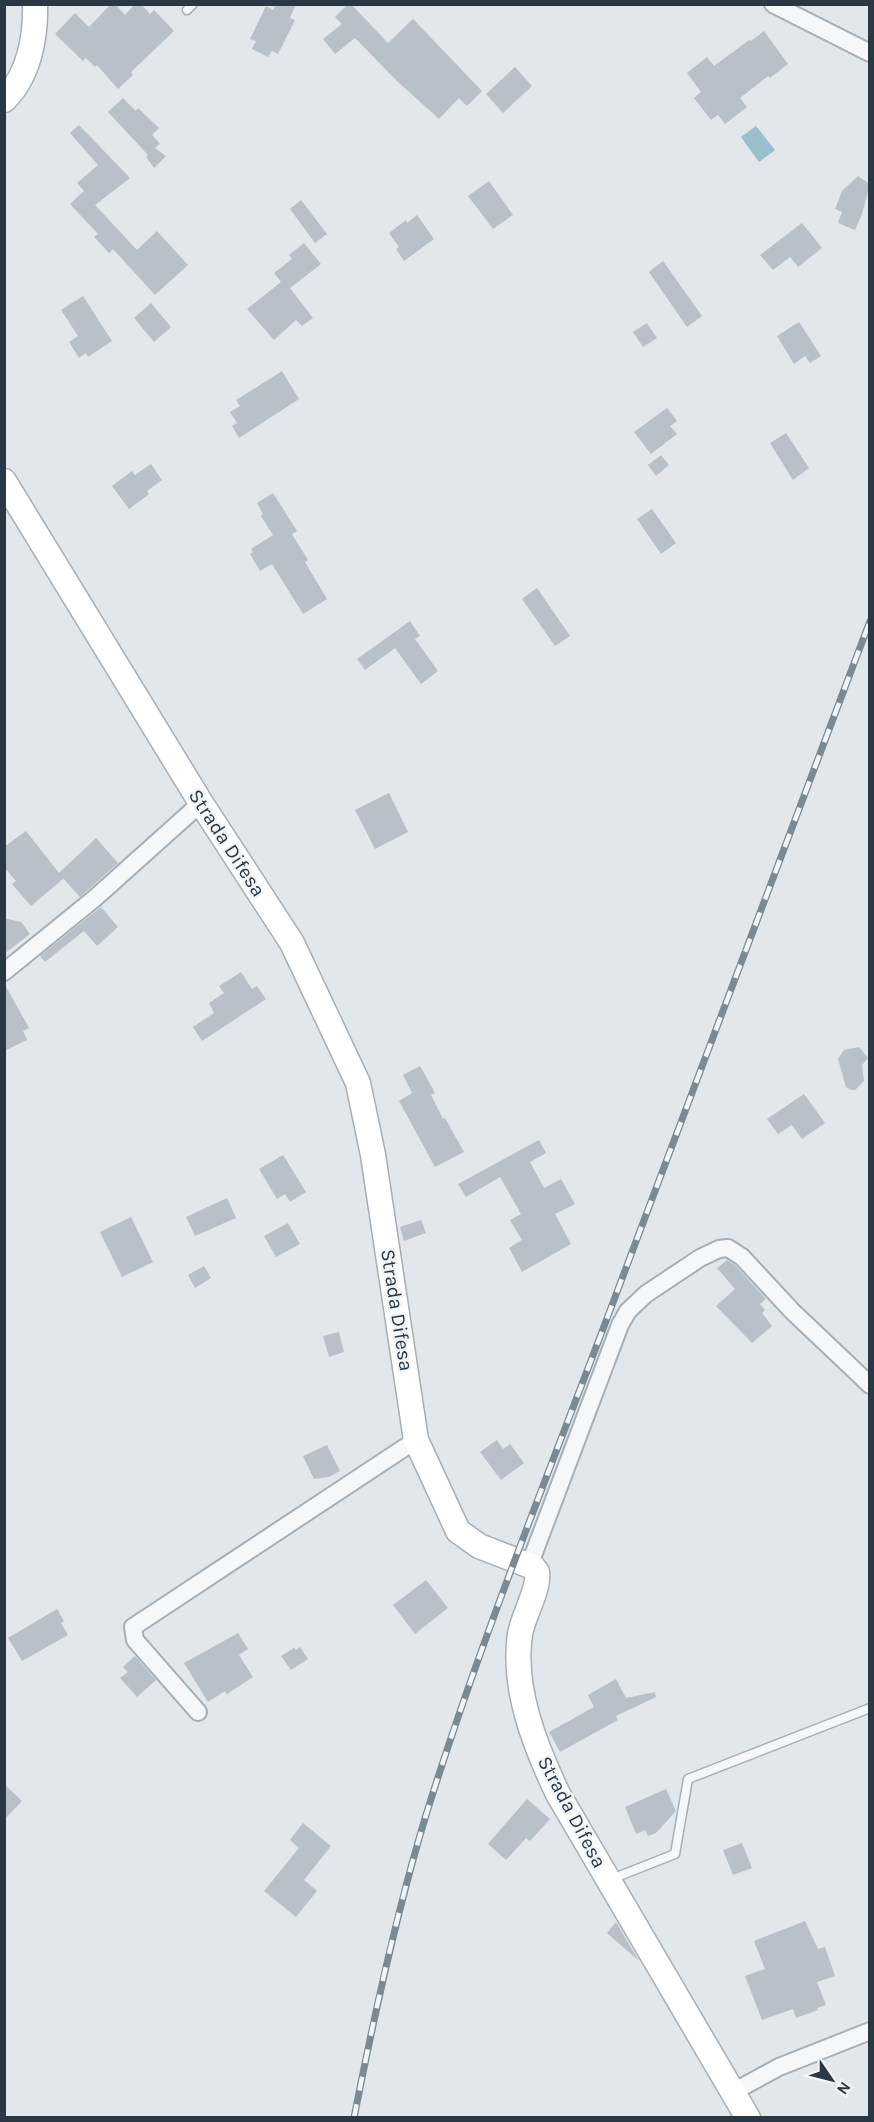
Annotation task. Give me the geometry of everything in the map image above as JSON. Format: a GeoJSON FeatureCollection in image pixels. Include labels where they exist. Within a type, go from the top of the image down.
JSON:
{"type":"FeatureCollection","features":[{"type":"Feature","properties":{"kind":"street"},"geometry":{"type":"LineString","coordinates":[[4,100],[10,95],[29,60],[36,19],[35,4]]}},
{"type":"Feature","properties":{"kind":"street"},"geometry":{"type":"LineString","coordinates":[[772,4],[870,53]]}},
{"type":"Feature","properties":{"kind":"street","name":"Strada Difesa"},"geometry":{"type":"LineString","coordinates":[[4,481],[201,803],[292,943],[358,1083],[375,1167],[416,1440],[458,1531],[480,1546],[535,1569],[538,1577],[520,1637],[518,1664],[526,1706],[547,1770],[558,1794],[748,2118]]}},
{"type":"Feature","properties":{"kind":"street"},"geometry":{"type":"LineString","coordinates":[[4,972],[95,898],[201,803]]}},
{"type":"Feature","properties":{"kind":"street"},"geometry":{"type":"LineString","coordinates":[[529,1566],[620,1325],[636,1303],[700,1258],[719,1249],[728,1248],[742,1257],[792,1311],[870,1385]]}},
{"type":"Feature","properties":{"kind":"street"},"geometry":{"type":"LineString","coordinates":[[198,1712],[135,1640],[133,1627],[416,1440]]}},
{"type":"Feature","properties":{"kind":"street"},"geometry":{"type":"LineString","coordinates":[[733,2092],[779,2067],[870,2031]]}},
{"type":"Feature","properties":{"kind":"lane"},"geometry":{"type":"LineString","coordinates":[[609,1880],[675,1854],[688,1779],[870,1708]]}},
{"type":"Feature","properties":{"kind":"water"},"geometry":{"type":"Polygon","coordinates":[[[756,126],[775,150],[759,162],[741,137],[756,126]]]}},
{"type":"Feature","properties":{"kind":"building"},"geometry":{"type":"Polygon","coordinates":[[[111,4],[115,4],[125,15],[135,4],[141,4],[150,14],[154,10],[174,31],[131,72],[133,75],[118,89],[97,65],[95,67],[86,58],[83,61],[55,34],[75,13],[89,27],[111,4]]]}},
{"type":"Feature","properties":{"kind":"building"},"geometry":{"type":"Polygon","coordinates":[[[276,4],[296,4],[290,18],[295,20],[278,54],[272,51],[268,57],[252,49],[256,41],[250,39],[266,6],[273,10],[276,4]]]}},
{"type":"Feature","properties":{"kind":"building"},"geometry":{"type":"Polygon","coordinates":[[[348,4],[351,4],[388,43],[413,19],[482,91],[467,106],[459,98],[439,119],[398,82],[355,38],[335,54],[323,39],[342,24],[335,17],[348,4]]]}},
{"type":"Feature","properties":{"kind":"building"},"geometry":{"type":"Polygon","coordinates":[[[764,31],[788,64],[740,98],[747,107],[725,124],[718,115],[711,120],[694,98],[701,92],[687,73],[707,57],[714,66],[764,31]]]}},
{"type":"Feature","properties":{"kind":"building"},"geometry":{"type":"Polygon","coordinates":[[[515,67],[532,86],[503,113],[486,94],[515,67]]]}},
{"type":"Feature","properties":{"kind":"building"},"geometry":{"type":"Polygon","coordinates":[[[123,98],[136,111],[138,108],[159,128],[152,135],[160,144],[155,148],[166,156],[154,168],[146,157],[148,155],[108,112],[123,98]]]}},
{"type":"Feature","properties":{"kind":"building"},"geometry":{"type":"Polygon","coordinates":[[[79,125],[130,178],[95,205],[137,250],[157,231],[188,265],[155,295],[113,249],[109,253],[94,237],[98,234],[70,204],[84,191],[77,183],[98,165],[70,133],[79,125]]]}},
{"type":"Feature","properties":{"kind":"building"},"geometry":{"type":"Polygon","coordinates":[[[858,176],[870,184],[855,230],[838,223],[842,212],[835,209],[842,191],[858,176]]]}},
{"type":"Feature","properties":{"kind":"building"},"geometry":{"type":"Polygon","coordinates":[[[489,181],[513,215],[493,229],[468,196],[489,181]]]}},
{"type":"Feature","properties":{"kind":"building"},"geometry":{"type":"Polygon","coordinates":[[[301,200],[327,234],[315,243],[290,209],[301,200]]]}},
{"type":"Feature","properties":{"kind":"building"},"geometry":{"type":"Polygon","coordinates":[[[417,215],[434,239],[404,261],[396,249],[399,247],[389,233],[417,215]]]}},
{"type":"Feature","properties":{"kind":"building"},"geometry":{"type":"Polygon","coordinates":[[[802,223],[822,248],[798,267],[790,257],[773,270],[760,255],[802,223]]]}},
{"type":"Feature","properties":{"kind":"building"},"geometry":{"type":"Polygon","coordinates":[[[304,243],[321,264],[290,288],[313,318],[302,326],[296,320],[274,340],[247,309],[281,282],[274,273],[292,259],[289,255],[304,243]]]}},
{"type":"Feature","properties":{"kind":"building"},"geometry":{"type":"Polygon","coordinates":[[[663,261],[702,316],[687,327],[649,272],[663,261]]]}},
{"type":"Feature","properties":{"kind":"building"},"geometry":{"type":"Polygon","coordinates":[[[83,296],[112,341],[88,357],[86,353],[79,358],[69,342],[78,336],[61,310],[83,296]]]}},
{"type":"Feature","properties":{"kind":"building"},"geometry":{"type":"Polygon","coordinates":[[[151,303],[171,327],[154,342],[134,318],[151,303]]]}},
{"type":"Feature","properties":{"kind":"building"},"geometry":{"type":"Polygon","coordinates":[[[799,322],[821,356],[810,363],[805,356],[794,364],[777,336],[799,322]]]}},
{"type":"Feature","properties":{"kind":"building"},"geometry":{"type":"Polygon","coordinates":[[[647,323],[657,338],[643,347],[633,332],[647,323]]]}},
{"type":"Feature","properties":{"kind":"building"},"geometry":{"type":"Polygon","coordinates":[[[282,371],[299,399],[239,438],[232,426],[237,423],[230,412],[240,406],[236,400],[282,371]]]}},
{"type":"Feature","properties":{"kind":"building"},"geometry":{"type":"Polygon","coordinates":[[[667,408],[677,421],[670,426],[677,434],[651,454],[634,432],[667,408]]]}},
{"type":"Feature","properties":{"kind":"building"},"geometry":{"type":"Polygon","coordinates":[[[786,433],[809,468],[793,480],[770,443],[786,433]]]}},
{"type":"Feature","properties":{"kind":"building"},"geometry":{"type":"Polygon","coordinates":[[[661,455],[669,465],[656,476],[648,465],[661,455]]]}},
{"type":"Feature","properties":{"kind":"building"},"geometry":{"type":"Polygon","coordinates":[[[151,464],[162,480],[147,491],[149,494],[129,509],[112,486],[132,471],[135,475],[151,464]]]}},
{"type":"Feature","properties":{"kind":"building"},"geometry":{"type":"Polygon","coordinates":[[[273,493],[297,531],[292,534],[308,560],[305,562],[327,599],[303,614],[272,564],[260,571],[250,554],[253,552],[251,549],[273,535],[261,516],[263,514],[257,503],[273,493]]]}},
{"type":"Feature","properties":{"kind":"building"},"geometry":{"type":"Polygon","coordinates":[[[652,509],[676,543],[661,554],[637,519],[652,509]]]}},
{"type":"Feature","properties":{"kind":"building"},"geometry":{"type":"Polygon","coordinates":[[[537,588],[570,636],[555,646],[522,599],[537,588]]]}},
{"type":"Feature","properties":{"kind":"building"},"geometry":{"type":"Polygon","coordinates":[[[410,621],[420,636],[415,639],[438,671],[421,684],[395,648],[365,670],[357,659],[410,621]]]}},
{"type":"Feature","properties":{"kind":"building"},"geometry":{"type":"Polygon","coordinates":[[[389,793],[408,832],[375,849],[355,810],[389,793]]]}},
{"type":"Feature","properties":{"kind":"building"},"geometry":{"type":"Polygon","coordinates":[[[26,831],[59,873],[96,838],[118,863],[80,897],[61,876],[63,879],[31,906],[12,884],[16,881],[4,867],[4,847],[26,831]]]}},
{"type":"Feature","properties":{"kind":"building"},"geometry":{"type":"Polygon","coordinates":[[[101,907],[118,927],[97,946],[84,931],[45,962],[40,956],[101,907]]]}},
{"type":"Feature","properties":{"kind":"building"},"geometry":{"type":"Polygon","coordinates":[[[4,918],[21,922],[30,934],[4,954],[4,918]]]}},
{"type":"Feature","properties":{"kind":"building"},"geometry":{"type":"Polygon","coordinates":[[[241,972],[252,989],[257,986],[266,999],[202,1041],[193,1027],[214,1013],[209,1003],[224,993],[219,986],[241,972]]]}},
{"type":"Feature","properties":{"kind":"building"},"geometry":{"type":"Polygon","coordinates":[[[4,983],[29,1028],[23,1031],[27,1040],[4,1051],[4,983]]]}},
{"type":"Feature","properties":{"kind":"building"},"geometry":{"type":"Polygon","coordinates":[[[859,1047],[868,1058],[862,1065],[864,1081],[855,1090],[851,1090],[846,1087],[838,1059],[844,1050],[859,1047]]]}},
{"type":"Feature","properties":{"kind":"building"},"geometry":{"type":"Polygon","coordinates":[[[420,1066],[435,1093],[431,1095],[443,1119],[445,1118],[464,1152],[435,1167],[399,1101],[412,1093],[403,1075],[420,1066]]]}},
{"type":"Feature","properties":{"kind":"building"},"geometry":{"type":"Polygon","coordinates":[[[804,1094],[825,1123],[802,1139],[792,1125],[778,1134],[767,1119],[804,1094]]]}},
{"type":"Feature","properties":{"kind":"building"},"geometry":{"type":"Polygon","coordinates":[[[539,1140],[546,1153],[530,1162],[544,1188],[561,1179],[575,1204],[555,1214],[571,1244],[522,1272],[509,1248],[522,1240],[510,1220],[521,1214],[500,1177],[466,1197],[458,1184],[539,1140]]]}},
{"type":"Feature","properties":{"kind":"building"},"geometry":{"type":"Polygon","coordinates":[[[283,1155],[306,1192],[290,1202],[285,1194],[277,1199],[259,1169],[283,1155]]]}},
{"type":"Feature","properties":{"kind":"building"},"geometry":{"type":"Polygon","coordinates":[[[227,1198],[236,1218],[195,1236],[186,1217],[227,1198]]]}},
{"type":"Feature","properties":{"kind":"building"},"geometry":{"type":"Polygon","coordinates":[[[131,1217],[153,1262],[122,1277],[100,1232],[131,1217]]]}},
{"type":"Feature","properties":{"kind":"building"},"geometry":{"type":"Polygon","coordinates":[[[421,1220],[426,1233],[404,1241],[400,1227],[421,1220]]]}},
{"type":"Feature","properties":{"kind":"building"},"geometry":{"type":"Polygon","coordinates":[[[288,1223],[300,1244],[276,1257],[264,1236],[288,1223]]]}},
{"type":"Feature","properties":{"kind":"building"},"geometry":{"type":"Polygon","coordinates":[[[727,1260],[735,1265],[766,1299],[760,1304],[765,1310],[762,1313],[772,1326],[752,1343],[716,1306],[735,1289],[717,1268],[727,1260]]]}},
{"type":"Feature","properties":{"kind":"building"},"geometry":{"type":"Polygon","coordinates":[[[204,1266],[211,1278],[195,1288],[188,1275],[204,1266]]]}},
{"type":"Feature","properties":{"kind":"building"},"geometry":{"type":"Polygon","coordinates":[[[339,1332],[344,1352],[329,1357],[323,1336],[339,1332]]]}},
{"type":"Feature","properties":{"kind":"building"},"geometry":{"type":"Polygon","coordinates":[[[497,1440],[503,1449],[510,1444],[524,1463],[501,1480],[480,1452],[497,1440]]]}},
{"type":"Feature","properties":{"kind":"building"},"geometry":{"type":"Polygon","coordinates":[[[327,1445],[340,1471],[329,1477],[314,1479],[303,1456],[327,1445]]]}},
{"type":"Feature","properties":{"kind":"building"},"geometry":{"type":"Polygon","coordinates":[[[426,1580],[448,1608],[415,1634],[393,1605],[426,1580]]]}},
{"type":"Feature","properties":{"kind":"building"},"geometry":{"type":"Polygon","coordinates":[[[57,1609],[68,1635],[22,1661],[8,1638],[57,1609]]]}},
{"type":"Feature","properties":{"kind":"building"},"geometry":{"type":"Polygon","coordinates":[[[238,1633],[248,1649],[239,1655],[253,1677],[227,1694],[225,1691],[208,1702],[184,1663],[238,1633]]]}},
{"type":"Feature","properties":{"kind":"building"},"geometry":{"type":"Polygon","coordinates":[[[300,1647],[308,1659],[291,1670],[281,1656],[300,1647]]]}},
{"type":"Feature","properties":{"kind":"building"},"geometry":{"type":"Polygon","coordinates":[[[135,1656],[156,1680],[137,1697],[120,1678],[128,1672],[123,1667],[135,1656]]]}},
{"type":"Feature","properties":{"kind":"building"},"geometry":{"type":"Polygon","coordinates":[[[616,1679],[626,1698],[655,1692],[656,1697],[616,1716],[618,1720],[560,1752],[549,1732],[594,1707],[588,1695],[616,1679]]]}},
{"type":"Feature","properties":{"kind":"building"},"geometry":{"type":"Polygon","coordinates":[[[4,1784],[22,1801],[4,1820],[4,1784]]]}},
{"type":"Feature","properties":{"kind":"building"},"geometry":{"type":"Polygon","coordinates":[[[666,1789],[676,1811],[656,1833],[648,1836],[645,1830],[636,1834],[625,1807],[666,1789]]]}},
{"type":"Feature","properties":{"kind":"building"},"geometry":{"type":"Polygon","coordinates":[[[527,1799],[550,1819],[530,1841],[526,1838],[506,1860],[488,1844],[527,1799]]]}},
{"type":"Feature","properties":{"kind":"building"},"geometry":{"type":"Polygon","coordinates":[[[303,1823],[331,1846],[304,1880],[317,1891],[296,1917],[264,1891],[299,1848],[290,1840],[303,1823]]]}},
{"type":"Feature","properties":{"kind":"building"},"geometry":{"type":"Polygon","coordinates":[[[742,1843],[752,1868],[733,1875],[723,1850],[742,1843]]]}},
{"type":"Feature","properties":{"kind":"building"},"geometry":{"type":"Polygon","coordinates":[[[805,1921],[818,1949],[825,1947],[835,1976],[817,1982],[826,2005],[796,2018],[793,2009],[762,2020],[745,1976],[765,1969],[754,1941],[805,1921]]]}},
{"type":"Feature","properties":{"kind":"building"},"geometry":{"type":"Polygon","coordinates":[[[616,1922],[639,1961],[607,1933],[616,1922]]]}},
{"type":"Feature","properties":{"kind":"railway"},"geometry":{"type":"LineString","coordinates":[[354,2118],[395,1927],[426,1815],[467,1693],[870,621]]}}]}
